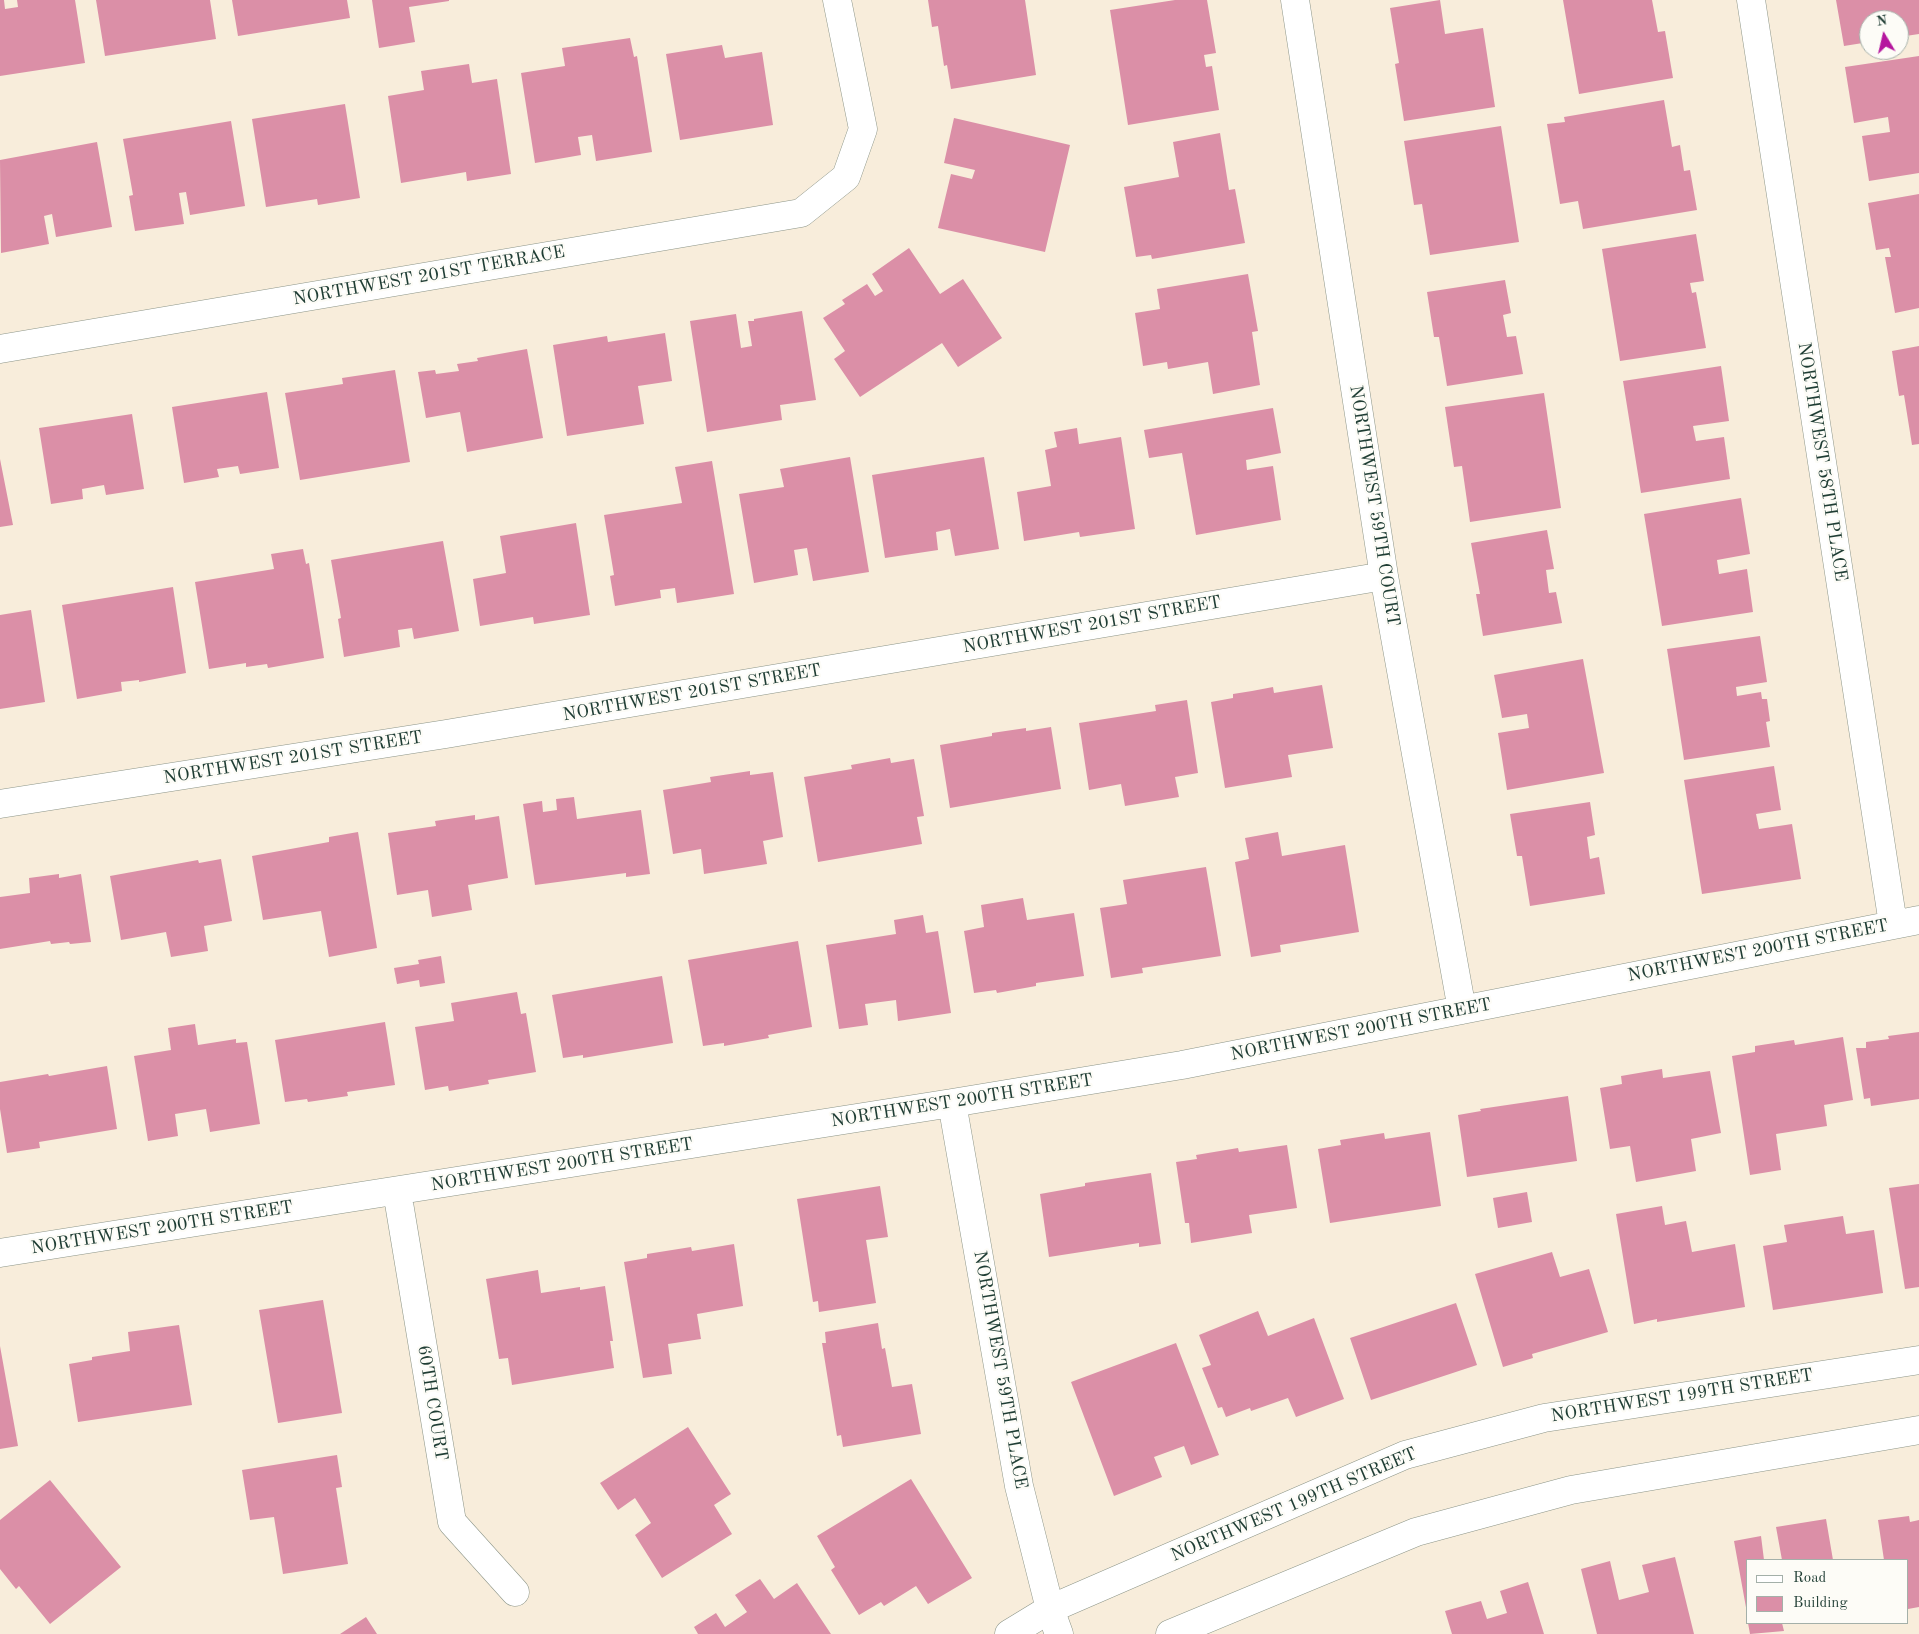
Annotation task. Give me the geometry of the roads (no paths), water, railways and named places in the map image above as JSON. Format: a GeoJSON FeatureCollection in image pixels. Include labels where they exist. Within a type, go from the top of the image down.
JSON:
{"type":"FeatureCollection","features":[{"type":"Feature","properties":{"kind":"street","name":"NORTHWEST 201ST TERRACE"},"geometry":{"type":"LineString","coordinates":[[0,349],[801,213],[846,178],[863,129],[837,0]]}},
{"type":"Feature","properties":{"kind":"street","name":"NORTHWEST 59TH COURT"},"geometry":{"type":"LineString","coordinates":[[1295,0],[1384,576],[1462,1010]]}},
{"type":"Feature","properties":{"kind":"street","name":"NORTHWEST 58TH PLACE"},"geometry":{"type":"LineString","coordinates":[[1751,0],[1906,922]]}},
{"type":"Feature","properties":{"kind":"street","name":"NORTHWEST 201ST STREET"},"geometry":{"type":"LineString","coordinates":[[0,804],[446,734],[1384,576]]}},
{"type":"Feature","properties":{"kind":"street","name":"NORTHWEST 200TH STREET"},"geometry":{"type":"LineString","coordinates":[[0,1253],[1182,1065],[1906,922]]}},
{"type":"Feature","properties":{"kind":"street","name":"NORTHWEST 59TH PLACE"},"geometry":{"type":"LineString","coordinates":[[952,1103],[1019,1486],[1050,1609],[1059,1634]]}},
{"type":"Feature","properties":{"kind":"street","name":"60TH COURT"},"geometry":{"type":"LineString","coordinates":[[397,1191],[452,1522],[516,1592]]}},
{"type":"Feature","properties":{"kind":"street","name":"NORTHWEST 199TH STREET"},"geometry":{"type":"LineString","coordinates":[[1008,1634],[1050,1609],[1405,1456],[1544,1418],[1919,1360]]}},
{"type":"Feature","properties":{"kind":"street"},"geometry":{"type":"LineString","coordinates":[[1170,1634],[1416,1532],[1571,1490],[1919,1430]]}}]}
